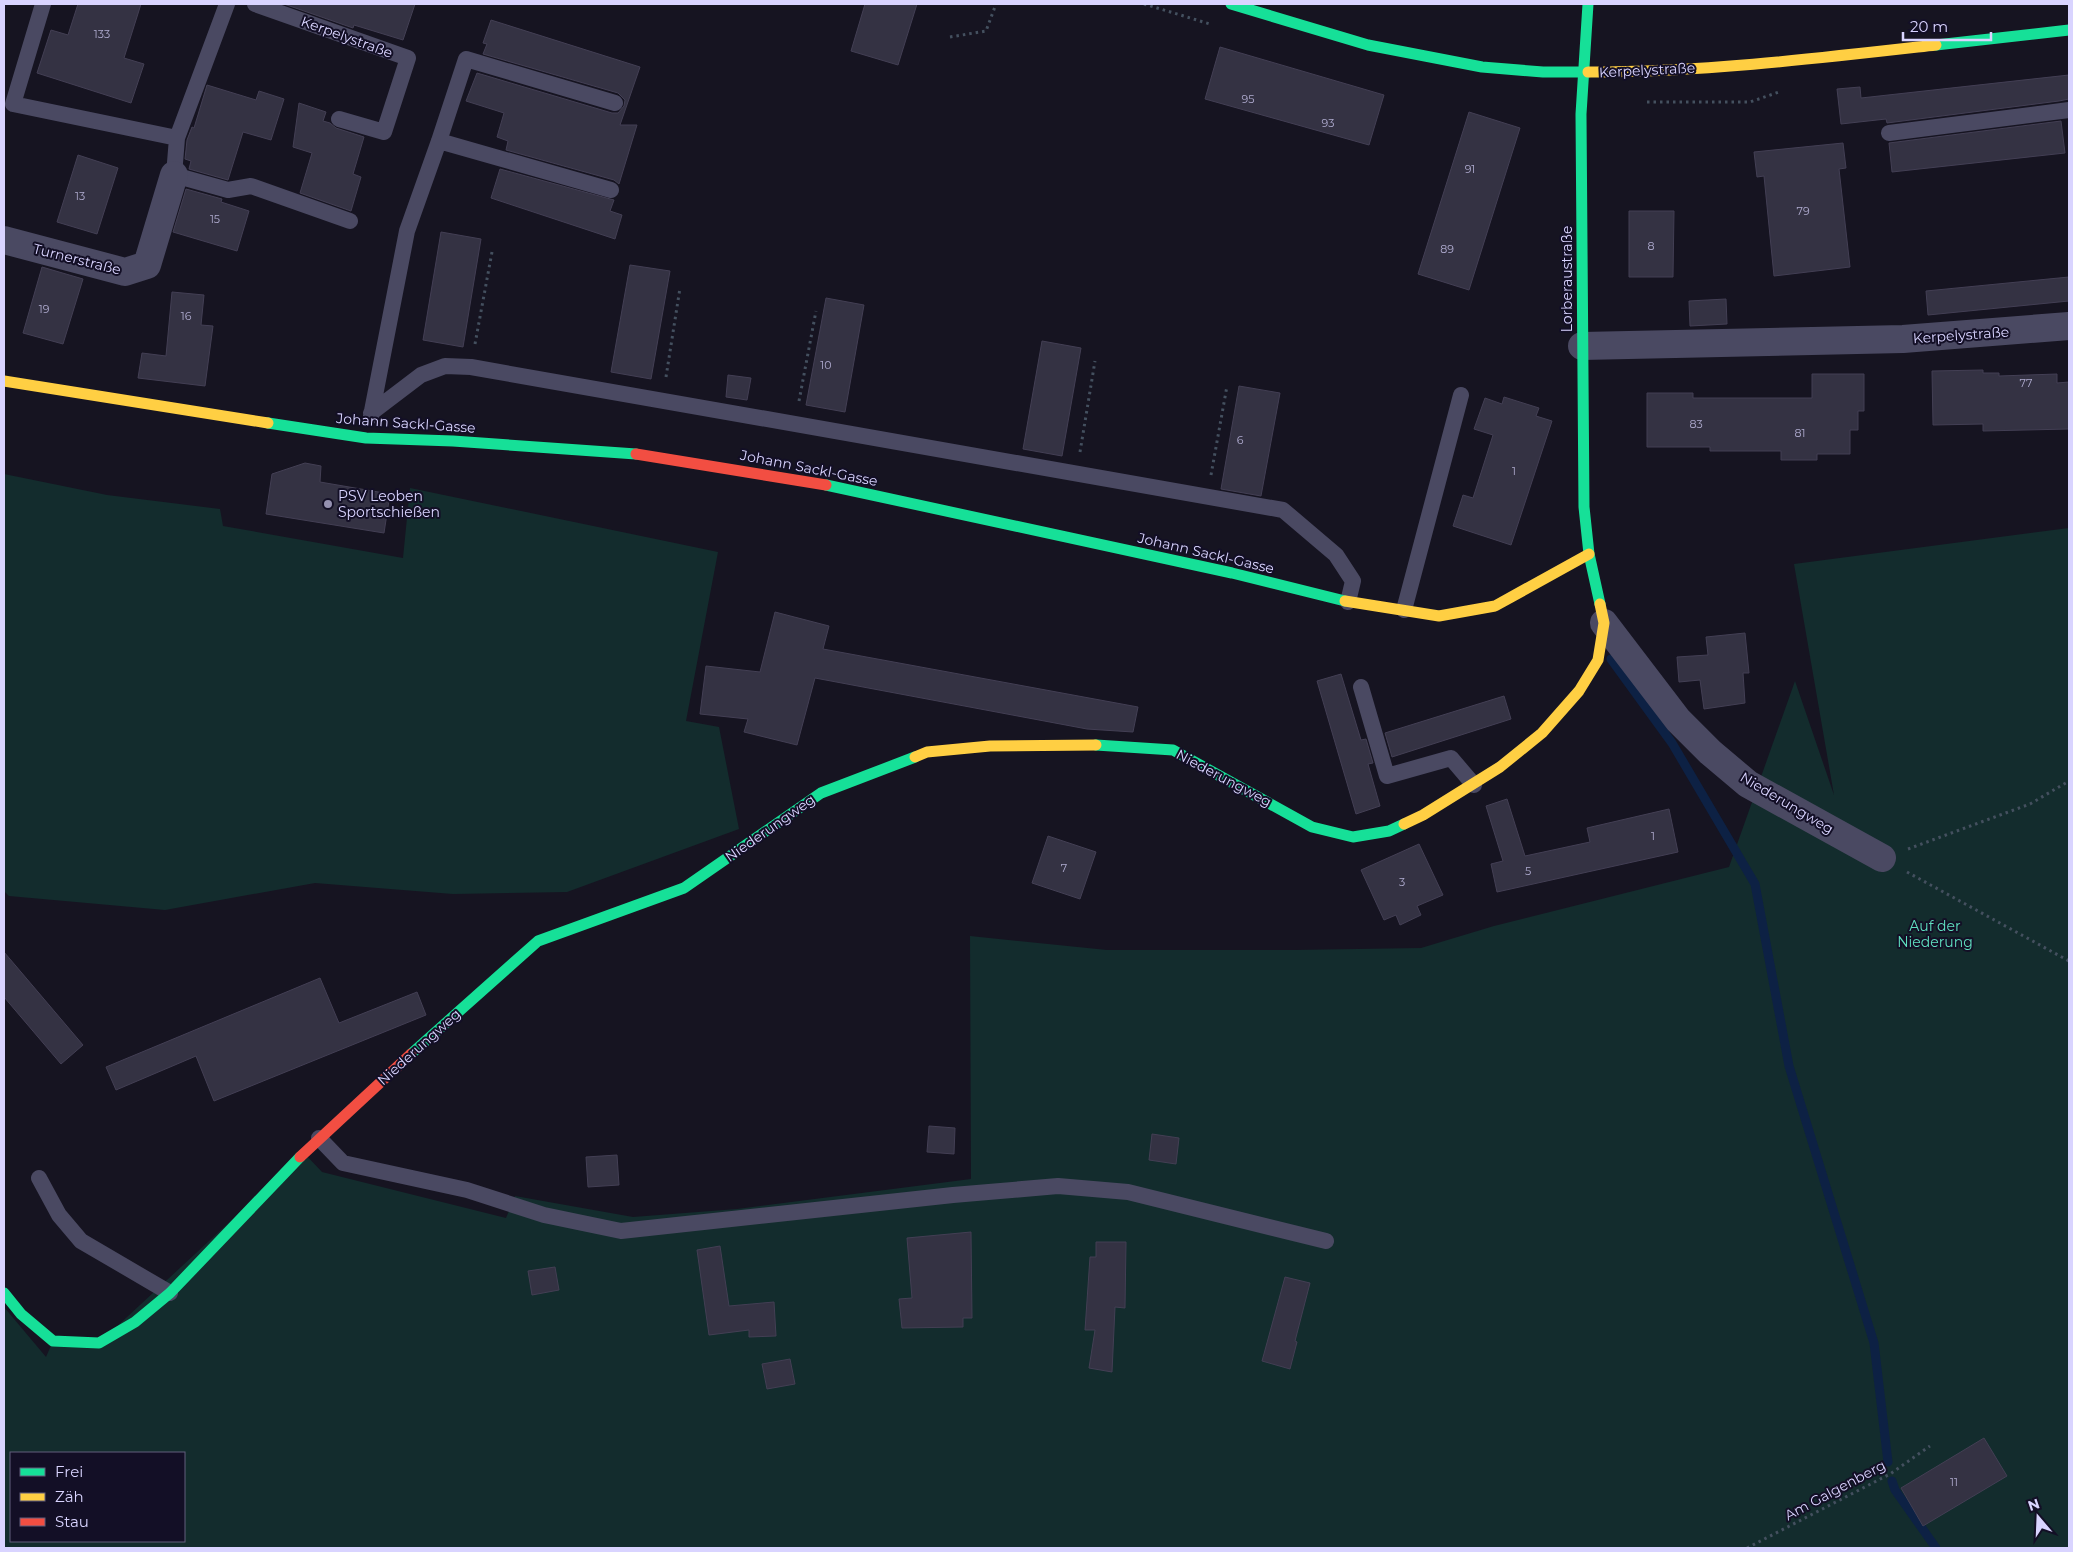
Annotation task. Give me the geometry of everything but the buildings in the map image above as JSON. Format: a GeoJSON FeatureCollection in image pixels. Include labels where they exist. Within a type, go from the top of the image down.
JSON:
{"type":"FeatureCollection","features":[{"type":"Feature","properties":{"kind":"street","name":"Kerpelystraße"},"geometry":{"type":"LineString","coordinates":[[1231,4],[1368,45],[1472,65],[1543,72],[1583,73],[1725,66],[1856,54],[2069,30]]}},
{"type":"Feature","properties":{"kind":"street","name":"Lorberaustraße"},"geometry":{"type":"LineString","coordinates":[[1588,4],[1581,114],[1584,507],[1589,554]]}},
{"type":"Feature","properties":{"kind":"street","name":"Turnerstraße"},"geometry":{"type":"LineString","coordinates":[[4,240],[125,272],[147,265],[174,175]]}},
{"type":"Feature","properties":{"kind":"street","name":"Kerpelystraße"},"geometry":{"type":"LineString","coordinates":[[1582,346],[1904,339],[2069,326]]}},
{"type":"Feature","properties":{"kind":"street","name":"Johann Sackl-Gasse"},"geometry":{"type":"LineString","coordinates":[[4,381],[366,438],[453,441],[649,455],[792,478],[1232,573],[1348,602],[1439,616],[1495,606],[1589,554]]}},
{"type":"Feature","properties":{"kind":"street","name":"Niederungweg"},"geometry":{"type":"LineString","coordinates":[[4,1293],[21,1314],[53,1342],[99,1343],[135,1322],[170,1293],[320,1138],[364,1096],[538,941],[684,888],[820,793],[926,752],[990,746],[1083,744],[1173,750],[1312,827],[1354,837],[1389,831],[1423,815],[1500,767],[1542,733],[1580,691],[1598,660],[1604,623],[1589,554]]}},
{"type":"Feature","properties":{"kind":"street","name":"Niederungweg"},"geometry":{"type":"LineString","coordinates":[[1604,623],[1678,720],[1716,757],[1748,784],[1882,858]]}},
{"type":"Feature","properties":{"kind":"lane"},"geometry":{"type":"LineString","coordinates":[[43,4],[8,103],[177,138]]}},
{"type":"Feature","properties":{"kind":"lane"},"geometry":{"type":"LineString","coordinates":[[227,4],[177,138],[174,175],[228,190],[251,186],[350,221]]}},
{"type":"Feature","properties":{"kind":"lane","name":"Kerpelystraße"},"geometry":{"type":"LineString","coordinates":[[255,4],[408,58],[384,132],[339,119]]}},
{"type":"Feature","properties":{"kind":"lane"},"geometry":{"type":"LineString","coordinates":[[366,438],[406,231],[439,141],[466,59],[615,102]]}},
{"type":"Feature","properties":{"kind":"lane"},"geometry":{"type":"LineString","coordinates":[[1889,133],[2069,110]]}},
{"type":"Feature","properties":{"kind":"lane"},"geometry":{"type":"LineString","coordinates":[[439,141],[611,190]]}},
{"type":"Feature","properties":{"kind":"lane"},"geometry":{"type":"LineString","coordinates":[[371,413],[422,375],[445,366],[471,367],[1283,510],[1336,555],[1353,581],[1348,602]]}},
{"type":"Feature","properties":{"kind":"lane"},"geometry":{"type":"LineString","coordinates":[[1404,610],[1461,395]]}},
{"type":"Feature","properties":{"kind":"lane"},"geometry":{"type":"LineString","coordinates":[[1360,687],[1387,776],[1451,758],[1474,784]]}},
{"type":"Feature","properties":{"kind":"lane"},"geometry":{"type":"LineString","coordinates":[[320,1138],[343,1163],[467,1190],[544,1215],[622,1231],[934,1197],[1058,1186],[1128,1192],[1326,1242]]}},
{"type":"Feature","properties":{"kind":"lane"},"geometry":{"type":"LineString","coordinates":[[39,1178],[59,1214],[81,1241],[170,1293]]}},
{"type":"Feature","properties":{"kind":"path"},"geometry":{"type":"LineString","coordinates":[[950,38],[986,30],[996,4]]}},
{"type":"Feature","properties":{"kind":"path"},"geometry":{"type":"LineString","coordinates":[[471,367],[492,252]]}},
{"type":"Feature","properties":{"kind":"path"},"geometry":{"type":"LineString","coordinates":[[663,400],[680,288]]}},
{"type":"Feature","properties":{"kind":"path"},"geometry":{"type":"LineString","coordinates":[[795,424],[816,311]]}},
{"type":"Feature","properties":{"kind":"path"},"geometry":{"type":"LineString","coordinates":[[1076,474],[1095,361]]}},
{"type":"Feature","properties":{"kind":"path"},"geometry":{"type":"LineString","coordinates":[[1208,498],[1227,386]]}},
{"type":"Feature","properties":{"kind":"path"},"geometry":{"type":"LineString","coordinates":[[1882,858],[2030,804],[2069,781]]}},
{"type":"Feature","properties":{"kind":"path"},"geometry":{"type":"LineString","coordinates":[[1882,858],[2069,961]]}},
{"type":"Feature","properties":{"kind":"path","name":"Am Galgenberg"},"geometry":{"type":"LineString","coordinates":[[1747,1548],[1890,1474],[1930,1446]]}},
{"type":"Feature","properties":{"kind":"green space"},"geometry":{"type":"Polygon","coordinates":[[[4,474],[107,495],[220,509],[223,526],[403,558],[410,488],[718,552],[686,721],[719,727],[739,829],[567,892],[453,894],[315,883],[165,910],[9,896],[4,891],[4,474]]]}},
{"type":"Feature","properties":{"kind":"green space","name":"Auf der Niederung"},"geometry":{"type":"Polygon","coordinates":[[[2069,528],[2069,1548],[4,1548],[4,1307],[46,1357],[53,1341],[99,1343],[304,1153],[322,1172],[506,1218],[515,1196],[633,1217],[737,1209],[971,1179],[970,936],[1107,950],[1421,948],[1494,926],[1729,867],[1795,681],[1834,795],[1794,564],[2069,528]]]}},
{"type":"Feature","properties":{"kind":"waterway"},"geometry":{"type":"LineString","coordinates":[[1611,659],[1672,743],[1755,884],[1789,1066],[1874,1343],[1888,1462]]}},
{"type":"Feature","properties":{"kind":"waterway"},"geometry":{"type":"LineString","coordinates":[[1892,1481],[1895,1490],[1936,1548]]}},
{"type":"Feature","properties":{"kind":"traffic: fast"},"geometry":{"type":"LineString","coordinates":[[1231,4],[1368,45],[1482,67],[1543,72],[1588,72]]}},
{"type":"Feature","properties":{"kind":"traffic: fast"},"geometry":{"type":"LineString","coordinates":[[1588,4],[1581,114],[1584,507],[1589,554],[1600,604]]}},
{"type":"Feature","properties":{"kind":"traffic: fast"},"geometry":{"type":"LineString","coordinates":[[1936,45],[2069,30]]}},
{"type":"Feature","properties":{"kind":"traffic: fast"},"geometry":{"type":"LineString","coordinates":[[268,423],[366,438],[453,441],[636,454]]}},
{"type":"Feature","properties":{"kind":"traffic: fast"},"geometry":{"type":"LineString","coordinates":[[826,485],[1232,573],[1345,601]]}},
{"type":"Feature","properties":{"kind":"traffic: fast"},"geometry":{"type":"LineString","coordinates":[[1096,745],[1173,750],[1312,827],[1353,837],[1389,831],[1404,824]]}},
{"type":"Feature","properties":{"kind":"traffic: fast"},"geometry":{"type":"LineString","coordinates":[[411,1054],[538,941],[684,888],[821,793],[915,757]]}},
{"type":"Feature","properties":{"kind":"traffic: fast"},"geometry":{"type":"LineString","coordinates":[[4,1293],[21,1314],[53,1341],[99,1343],[135,1322],[170,1293],[300,1157]]}},
{"type":"Feature","properties":{"kind":"traffic: slow"},"geometry":{"type":"LineString","coordinates":[[1588,72],[1719,67],[1936,45]]}},
{"type":"Feature","properties":{"kind":"traffic: slow"},"geometry":{"type":"LineString","coordinates":[[4,381],[268,423]]}},
{"type":"Feature","properties":{"kind":"traffic: slow"},"geometry":{"type":"LineString","coordinates":[[1345,601],[1439,616],[1495,606],[1589,554]]}},
{"type":"Feature","properties":{"kind":"traffic: slow"},"geometry":{"type":"LineString","coordinates":[[1404,824],[1423,815],[1500,767],[1542,733],[1579,691],[1598,660],[1604,623],[1600,604]]}},
{"type":"Feature","properties":{"kind":"traffic: slow"},"geometry":{"type":"LineString","coordinates":[[915,757],[927,752],[990,746],[1096,745]]}},
{"type":"Feature","properties":{"kind":"traffic: jam"},"geometry":{"type":"LineString","coordinates":[[636,454],[826,485]]}},
{"type":"Feature","properties":{"kind":"traffic: jam"},"geometry":{"type":"LineString","coordinates":[[300,1157],[411,1054]]}},
{"type":"Feature","properties":{"kind":"place","name":"PSV Leoben Sportschießen"},"geometry":{"type":"Point","coordinates":[328,504]}}]}
